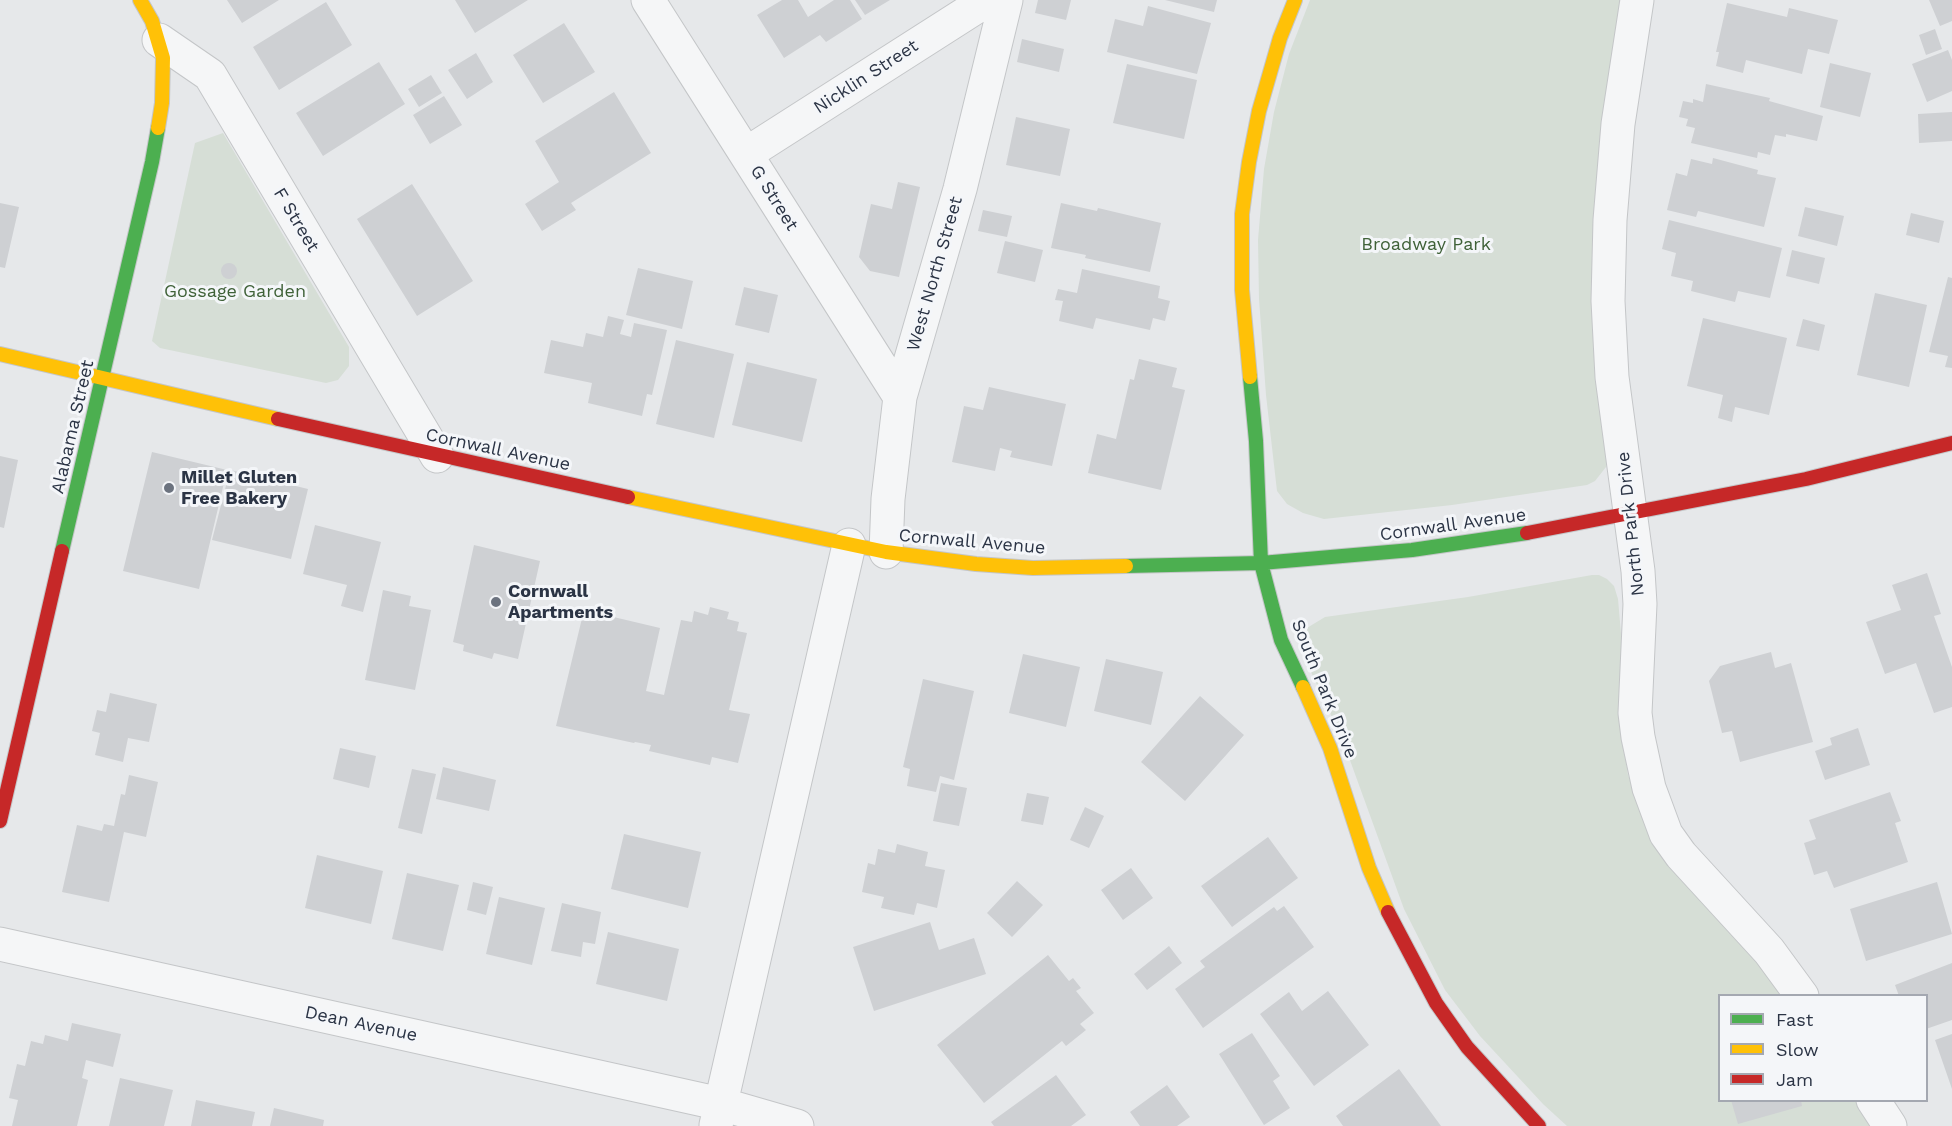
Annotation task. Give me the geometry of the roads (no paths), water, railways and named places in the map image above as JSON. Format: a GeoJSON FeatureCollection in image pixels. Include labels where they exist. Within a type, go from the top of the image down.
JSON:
{"type":"FeatureCollection","features":[{"type":"Feature","properties":{"kind":"main road"},"geometry":{"type":"LineString","coordinates":[[140,0],[152,21],[159,40]]}},
{"type":"Feature","properties":{"kind":"main road","name":"South Park Drive"},"geometry":{"type":"LineString","coordinates":[[1295,0],[1280,38],[1258,111],[1248,162],[1242,213],[1242,290],[1256,441],[1261,563],[1281,640],[1330,748],[1381,898],[1436,1004],[1467,1047],[1539,1126]]}},
{"type":"Feature","properties":{"kind":"main road","name":"Alabama Street"},"geometry":{"type":"LineString","coordinates":[[0,821],[156,142],[163,77],[163,58],[159,40]]}},
{"type":"Feature","properties":{"kind":"main road","name":"Cornwall Avenue"},"geometry":{"type":"LineString","coordinates":[[0,354],[437,456],[849,545],[976,564],[1033,568],[1261,563],[1412,550],[1511,536],[1632,514],[1806,479],[1952,443]]}},
{"type":"Feature","properties":{"kind":"street","name":"G Street"},"geometry":{"type":"LineString","coordinates":[[648,0],[900,397]]}},
{"type":"Feature","properties":{"kind":"street","name":"Nicklin Street"},"geometry":{"type":"LineString","coordinates":[[746,154],[987,0]]}},
{"type":"Feature","properties":{"kind":"street","name":"West North Street"},"geometry":{"type":"LineString","coordinates":[[886,552],[888,499],[900,397],[960,189],[1006,0]]}},
{"type":"Feature","properties":{"kind":"street","name":"North Park Drive"},"geometry":{"type":"LineString","coordinates":[[1637,0],[1618,124],[1610,220],[1608,301],[1612,377],[1632,514],[1640,604],[1635,713],[1642,761],[1657,813],[1666,834],[1681,855],[1769,951],[1801,994]]}},
{"type":"Feature","properties":{"kind":"street","name":"F Street"},"geometry":{"type":"LineString","coordinates":[[159,40],[210,75],[437,456]]}},
{"type":"Feature","properties":{"kind":"street"},"geometry":{"type":"LineString","coordinates":[[719,1115],[849,545]]}},
{"type":"Feature","properties":{"kind":"street","name":"Dean Avenue"},"geometry":{"type":"LineString","coordinates":[[0,944],[719,1115],[797,1126]]}},
{"type":"Feature","properties":{"kind":"street"},"geometry":{"type":"LineString","coordinates":[[1874,1102],[1890,1126]]}},
{"type":"Feature","properties":{"kind":"place","name":"Millet Gluten Free Bakery"},"geometry":{"type":"Point","coordinates":[169,488]}},
{"type":"Feature","properties":{"kind":"place","name":"Cornwall Apartments"},"geometry":{"type":"Point","coordinates":[496,602]}},
{"type":"Feature","properties":{"kind":"park label","name":"Broadway Park"},"geometry":{"type":"Point","coordinates":[1426,245]}},
{"type":"Feature","properties":{"kind":"park label","name":"Gossage Garden"},"geometry":{"type":"Point","coordinates":[235,292]}}]}
